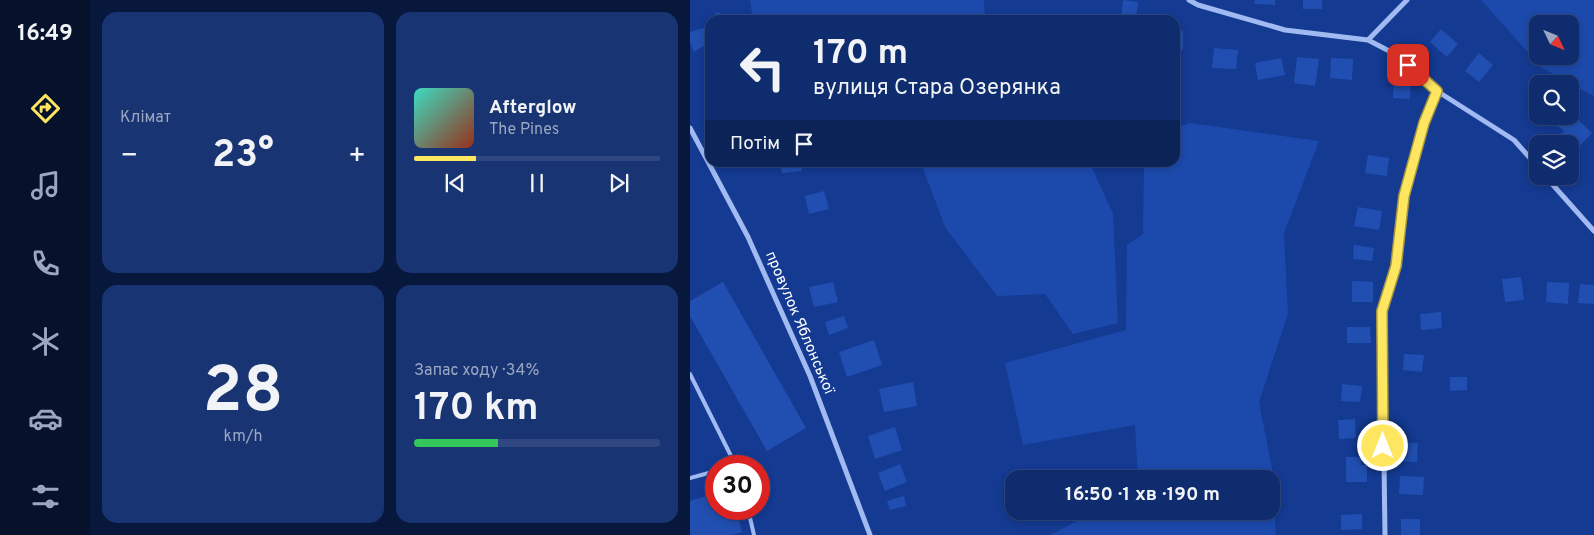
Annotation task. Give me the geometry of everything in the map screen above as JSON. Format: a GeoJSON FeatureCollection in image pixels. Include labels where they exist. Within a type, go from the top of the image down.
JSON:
{"type":"FeatureCollection","features":[{"type":"Feature","properties":{"kind":"street"},"geometry":{"type":"LineString","coordinates":[[1189,0],[1198,5],[1285,30],[1368,40],[1393,53],[1437,91],[1514,140],[1529,157]]}},
{"type":"Feature","properties":{"kind":"street"},"geometry":{"type":"LineString","coordinates":[[1368,40],[1407,0]]}},
{"type":"Feature","properties":{"kind":"street"},"geometry":{"type":"LineString","coordinates":[[1385,535],[1382,311],[1396,266],[1404,196],[1424,123],[1437,91]]}},
{"type":"Feature","properties":{"kind":"street","name":"провулок Яблонської"},"geometry":{"type":"LineString","coordinates":[[690,128],[705,156]]}},
{"type":"Feature","properties":{"kind":"street","name":"провулок Яблонської"},"geometry":{"type":"LineString","coordinates":[[711,167],[748,236],[810,376],[870,535]]}},
{"type":"Feature","properties":{"kind":"street"},"geometry":{"type":"LineString","coordinates":[[1553,185],[1594,231]]}},
{"type":"Feature","properties":{"kind":"lane"},"geometry":{"type":"LineString","coordinates":[[690,374],[729,455]]}},
{"type":"Feature","properties":{"kind":"lane"},"geometry":{"type":"LineString","coordinates":[[690,478],[705,473]]}},
{"type":"Feature","properties":{"kind":"lane"},"geometry":{"type":"LineString","coordinates":[[751,520],[754,535]]}},
{"type":"Feature","properties":{"kind":"shaded area"},"geometry":{"type":"Polygon","coordinates":[[[750,0],[984,0],[985,15],[752,15],[750,0]]]}},
{"type":"Feature","properties":{"kind":"shaded area"},"geometry":{"type":"Polygon","coordinates":[[[1481,0],[1594,0],[1594,96],[1579,88],[1579,75],[1555,75],[1539,65],[1579,65],[1579,15],[1529,15],[1529,54],[1481,0]]]}},
{"type":"Feature","properties":{"kind":"shaded area"},"geometry":{"type":"Polygon","coordinates":[[[1190,123],[1319,141],[1284,233],[1288,314],[1259,402],[1272,470],[1138,470],[1135,425],[1023,445],[1005,363],[1126,330],[1127,245],[1143,234],[1144,167],[1180,167],[1180,126],[1190,123]]]}},
{"type":"Feature","properties":{"kind":"shaded area"},"geometry":{"type":"Polygon","coordinates":[[[922,167],[1092,167],[1113,214],[1118,323],[1073,334],[1045,294],[997,296],[945,227],[922,167]]]}},
{"type":"Feature","properties":{"kind":"shaded area"},"geometry":{"type":"Polygon","coordinates":[[[1079,520],[1275,520],[1276,535],[1050,535],[1079,520]]]}},
{"type":"Feature","properties":{"kind":"building"},"geometry":{"type":"Polygon","coordinates":[[[1123,0],[1138,2],[1137,15],[1121,15],[1123,0]]]}},
{"type":"Feature","properties":{"kind":"building"},"geometry":{"type":"Polygon","coordinates":[[[1255,0],[1275,0],[1275,5],[1254,4],[1255,0]]]}},
{"type":"Feature","properties":{"kind":"building"},"geometry":{"type":"Polygon","coordinates":[[[1303,0],[1322,0],[1322,9],[1303,9],[1303,0]]]}},
{"type":"Feature","properties":{"kind":"building"},"geometry":{"type":"Polygon","coordinates":[[[716,12],[727,15],[715,15],[716,12]]]}},
{"type":"Feature","properties":{"kind":"building"},"geometry":{"type":"Polygon","coordinates":[[[705,28],[705,45],[694,52],[690,43],[690,32],[705,28]]]}},
{"type":"Feature","properties":{"kind":"building"},"geometry":{"type":"Polygon","coordinates":[[[1441,29],[1458,44],[1447,57],[1430,42],[1441,29]]]}},
{"type":"Feature","properties":{"kind":"building"},"geometry":{"type":"Polygon","coordinates":[[[1180,31],[1183,31],[1183,50],[1180,50],[1180,31]]]}},
{"type":"Feature","properties":{"kind":"building"},"geometry":{"type":"Polygon","coordinates":[[[1214,48],[1238,50],[1236,69],[1212,68],[1214,48]]]}},
{"type":"Feature","properties":{"kind":"building"},"geometry":{"type":"Polygon","coordinates":[[[1479,53],[1493,65],[1479,82],[1465,71],[1479,53]]]}},
{"type":"Feature","properties":{"kind":"building"},"geometry":{"type":"Polygon","coordinates":[[[1297,57],[1319,59],[1315,86],[1294,83],[1297,57]]]}},
{"type":"Feature","properties":{"kind":"building"},"geometry":{"type":"Polygon","coordinates":[[[1281,58],[1285,75],[1258,80],[1255,63],[1281,58]]]}},
{"type":"Feature","properties":{"kind":"building"},"geometry":{"type":"Polygon","coordinates":[[[1331,58],[1353,59],[1352,80],[1330,78],[1331,58]]]}},
{"type":"Feature","properties":{"kind":"building"},"geometry":{"type":"Polygon","coordinates":[[[1394,75],[1411,76],[1410,99],[1393,98],[1394,75]]]}},
{"type":"Feature","properties":{"kind":"building"},"geometry":{"type":"Polygon","coordinates":[[[1579,121],[1592,133],[1579,147],[1579,135],[1560,135],[1564,131],[1558,126],[1579,125],[1579,121]]]}},
{"type":"Feature","properties":{"kind":"building"},"geometry":{"type":"Polygon","coordinates":[[[1368,155],[1389,158],[1387,176],[1365,173],[1368,155]]]}},
{"type":"Feature","properties":{"kind":"building"},"geometry":{"type":"Polygon","coordinates":[[[781,167],[802,167],[802,171],[782,173],[781,167]]]}},
{"type":"Feature","properties":{"kind":"building"},"geometry":{"type":"Polygon","coordinates":[[[824,191],[829,209],[809,214],[805,196],[824,191]]]}},
{"type":"Feature","properties":{"kind":"building"},"geometry":{"type":"Polygon","coordinates":[[[1358,207],[1382,211],[1379,230],[1354,226],[1358,207]]]}},
{"type":"Feature","properties":{"kind":"building"},"geometry":{"type":"Polygon","coordinates":[[[1354,245],[1374,248],[1372,261],[1353,259],[1354,245]]]}},
{"type":"Feature","properties":{"kind":"building"},"geometry":{"type":"Polygon","coordinates":[[[1521,277],[1524,300],[1505,302],[1502,279],[1521,277]]]}},
{"type":"Feature","properties":{"kind":"building"},"geometry":{"type":"Polygon","coordinates":[[[1352,281],[1373,282],[1373,302],[1352,302],[1352,281]]]}},
{"type":"Feature","properties":{"kind":"building"},"geometry":{"type":"Polygon","coordinates":[[[723,282],[806,428],[767,451],[690,316],[690,301],[723,282]]]}},
{"type":"Feature","properties":{"kind":"building"},"geometry":{"type":"Polygon","coordinates":[[[833,282],[838,302],[814,307],[809,287],[833,282]]]}},
{"type":"Feature","properties":{"kind":"building"},"geometry":{"type":"Polygon","coordinates":[[[1547,282],[1569,283],[1568,304],[1546,302],[1547,282]]]}},
{"type":"Feature","properties":{"kind":"building"},"geometry":{"type":"Polygon","coordinates":[[[1580,284],[1594,285],[1594,304],[1578,303],[1580,284]]]}},
{"type":"Feature","properties":{"kind":"building"},"geometry":{"type":"Polygon","coordinates":[[[1441,312],[1442,328],[1421,330],[1420,314],[1441,312]]]}},
{"type":"Feature","properties":{"kind":"building"},"geometry":{"type":"Polygon","coordinates":[[[844,316],[848,328],[829,335],[825,322],[844,316]]]}},
{"type":"Feature","properties":{"kind":"building"},"geometry":{"type":"Polygon","coordinates":[[[1347,327],[1370,327],[1371,343],[1347,343],[1347,327]]]}},
{"type":"Feature","properties":{"kind":"building"},"geometry":{"type":"Polygon","coordinates":[[[874,340],[882,365],[847,377],[839,352],[874,340]]]}},
{"type":"Feature","properties":{"kind":"building"},"geometry":{"type":"Polygon","coordinates":[[[1404,354],[1424,355],[1422,372],[1403,370],[1404,354]]]}},
{"type":"Feature","properties":{"kind":"building"},"geometry":{"type":"Polygon","coordinates":[[[1450,377],[1467,377],[1467,390],[1450,391],[1450,377]]]}},
{"type":"Feature","properties":{"kind":"building"},"geometry":{"type":"Polygon","coordinates":[[[913,382],[917,406],[884,412],[879,389],[913,382]]]}},
{"type":"Feature","properties":{"kind":"building"},"geometry":{"type":"Polygon","coordinates":[[[1342,384],[1362,386],[1360,402],[1341,401],[1342,384]]]}},
{"type":"Feature","properties":{"kind":"building"},"geometry":{"type":"Polygon","coordinates":[[[1355,419],[1356,438],[1339,439],[1338,420],[1355,419]]]}},
{"type":"Feature","properties":{"kind":"building"},"geometry":{"type":"Polygon","coordinates":[[[895,427],[902,450],[875,459],[868,436],[895,427]]]}},
{"type":"Feature","properties":{"kind":"building"},"geometry":{"type":"Polygon","coordinates":[[[1397,442],[1418,443],[1417,462],[1397,461],[1397,442]]]}},
{"type":"Feature","properties":{"kind":"building"},"geometry":{"type":"Polygon","coordinates":[[[1346,457],[1361,457],[1361,465],[1367,465],[1367,482],[1346,482],[1346,457]]]}},
{"type":"Feature","properties":{"kind":"building"},"geometry":{"type":"Polygon","coordinates":[[[900,464],[907,482],[885,491],[878,473],[900,464]]]}},
{"type":"Feature","properties":{"kind":"building"},"geometry":{"type":"Polygon","coordinates":[[[1400,476],[1424,477],[1423,495],[1399,494],[1400,476]]]}},
{"type":"Feature","properties":{"kind":"building"},"geometry":{"type":"Polygon","coordinates":[[[705,496],[705,520],[739,520],[742,532],[732,535],[690,535],[690,501],[705,496]]]}},
{"type":"Feature","properties":{"kind":"building"},"geometry":{"type":"Polygon","coordinates":[[[904,496],[906,506],[890,510],[887,501],[904,496]]]}},
{"type":"Feature","properties":{"kind":"building"},"geometry":{"type":"Polygon","coordinates":[[[1362,514],[1362,529],[1341,530],[1341,515],[1362,514]]]}},
{"type":"Feature","properties":{"kind":"building"},"geometry":{"type":"Polygon","coordinates":[[[1401,519],[1420,519],[1420,535],[1401,535],[1401,519]]]}},
{"type":"Feature","properties":{"kind":"route"},"geometry":{"type":"LineString","coordinates":[[1383,446],[1382,311],[1396,266],[1404,196],[1424,123],[1437,91],[1408,65]]}}]}
